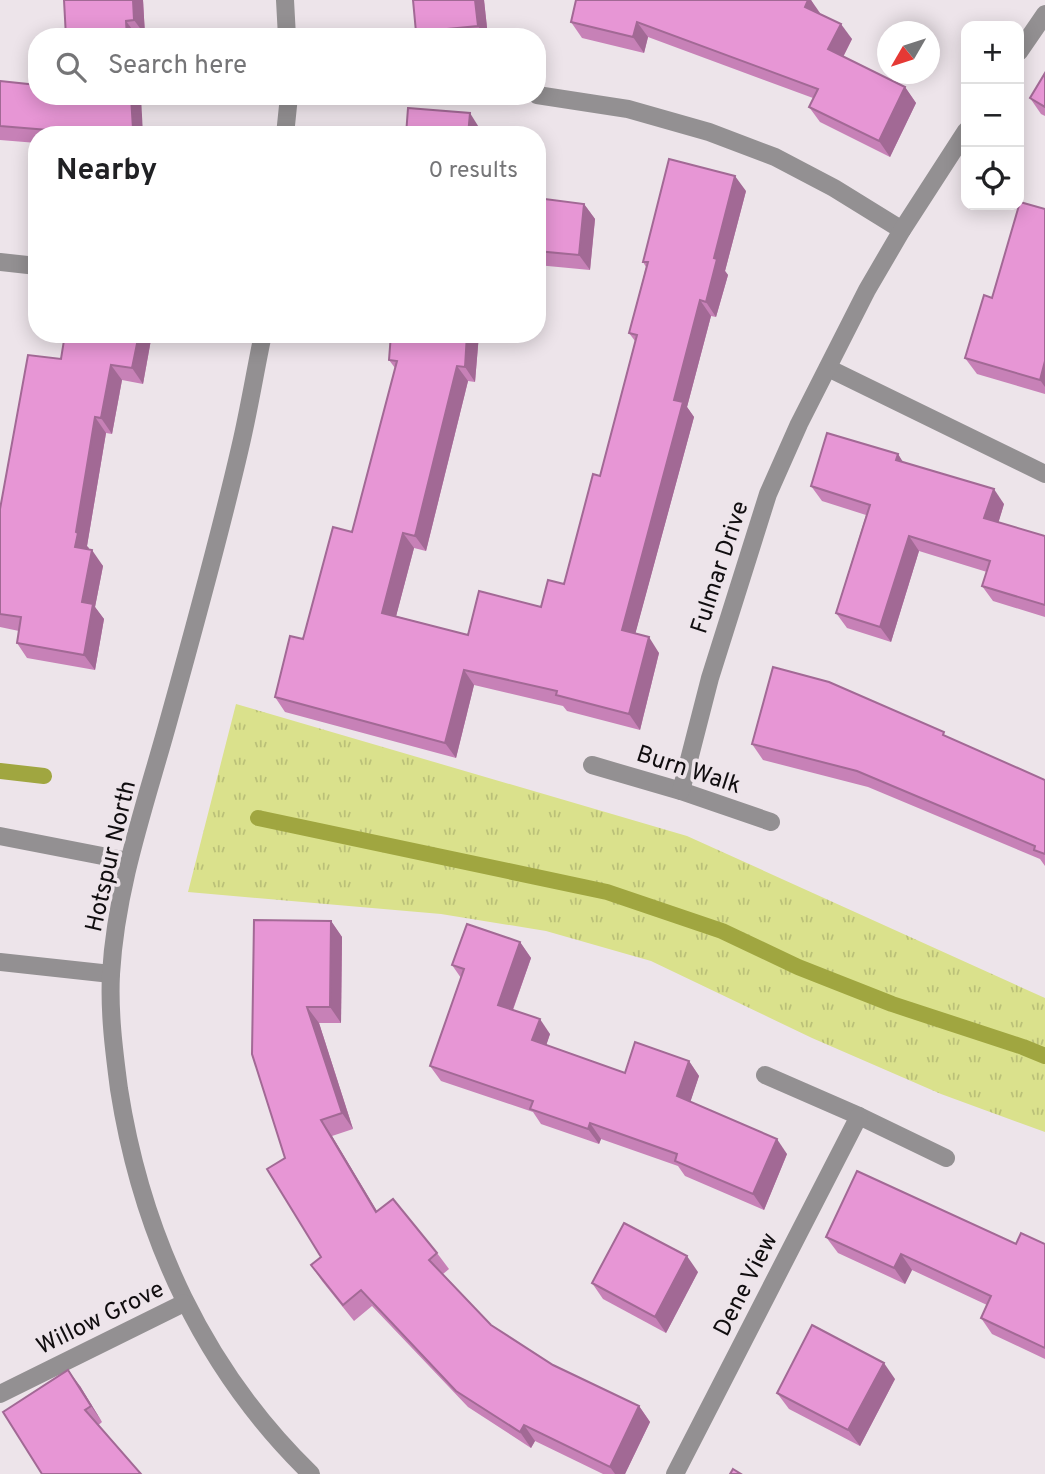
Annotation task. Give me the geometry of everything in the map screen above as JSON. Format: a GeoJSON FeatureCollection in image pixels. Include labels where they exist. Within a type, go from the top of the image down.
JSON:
{"type":"FeatureCollection","features":[{"type":"Feature","properties":{"kind":"street"},"geometry":{"type":"LineString","coordinates":[[285,0],[287,28]]}},
{"type":"Feature","properties":{"kind":"street"},"geometry":{"type":"LineString","coordinates":[[1024,45],[1045,15]]}},
{"type":"Feature","properties":{"kind":"street"},"geometry":{"type":"LineString","coordinates":[[546,96],[628,109],[709,132],[775,157],[834,188],[902,230]]}},
{"type":"Feature","properties":{"kind":"street"},"geometry":{"type":"LineString","coordinates":[[286,126],[288,105]]}},
{"type":"Feature","properties":{"kind":"street","name":"Fulmar Drive"},"geometry":{"type":"LineString","coordinates":[[681,791],[710,678],[768,494],[867,290],[961,139]]}},
{"type":"Feature","properties":{"kind":"street"},"geometry":{"type":"LineString","coordinates":[[0,262],[28,265]]}},
{"type":"Feature","properties":{"kind":"street","name":"Hotspur North"},"geometry":{"type":"LineString","coordinates":[[261,343],[241,446],[169,719],[128,861],[118,909],[111,974],[111,1019],[117,1072],[134,1169],[184,1303],[225,1373],[282,1445],[312,1474]]}},
{"type":"Feature","properties":{"kind":"street"},"geometry":{"type":"LineString","coordinates":[[828,368],[1045,474]]}},
{"type":"Feature","properties":{"kind":"street","name":"Burn Walk"},"geometry":{"type":"LineString","coordinates":[[592,765],[681,791],[771,822]]}},
{"type":"Feature","properties":{"kind":"street"},"geometry":{"type":"LineString","coordinates":[[0,836],[128,861]]}},
{"type":"Feature","properties":{"kind":"street"},"geometry":{"type":"LineString","coordinates":[[0,962],[111,974]]}},
{"type":"Feature","properties":{"kind":"street"},"geometry":{"type":"LineString","coordinates":[[765,1075],[946,1158]]}},
{"type":"Feature","properties":{"kind":"street","name":"Dene View"},"geometry":{"type":"LineString","coordinates":[[675,1474],[859,1116]]}},
{"type":"Feature","properties":{"kind":"street","name":"Willow Grove"},"geometry":{"type":"LineString","coordinates":[[0,1394],[184,1303]]}},
{"type":"Feature","properties":{"kind":"green space"},"geometry":{"type":"Polygon","coordinates":[[[236,704],[687,836],[1045,998],[1045,1132],[941,1094],[812,1038],[651,961],[546,931],[441,914],[188,892],[236,704]]]}},
{"type":"Feature","properties":{"kind":"building"},"geometry":{"type":"Polygon","coordinates":[[[64,0],[133,0],[134,20],[126,21],[126,28],[66,28],[64,0]]]}},
{"type":"Feature","properties":{"kind":"building"},"geometry":{"type":"Polygon","coordinates":[[[413,0],[475,0],[478,26],[416,28],[413,0]]]}},
{"type":"Feature","properties":{"kind":"building"},"geometry":{"type":"Polygon","coordinates":[[[576,0],[808,0],[805,7],[841,24],[828,49],[877,73],[877,84],[899,84],[905,87],[879,141],[809,107],[818,89],[637,22],[633,37],[571,22],[576,0]]]}},
{"type":"Feature","properties":{"kind":"building"},"geometry":{"type":"Polygon","coordinates":[[[1045,73],[1045,107],[1030,98],[1045,73]]]}},
{"type":"Feature","properties":{"kind":"building"},"geometry":{"type":"Polygon","coordinates":[[[0,81],[28,84],[28,105],[132,105],[133,126],[28,126],[28,128],[0,126],[0,81]]]}},
{"type":"Feature","properties":{"kind":"building"},"geometry":{"type":"Polygon","coordinates":[[[408,108],[470,113],[469,126],[407,126],[408,108]]]}},
{"type":"Feature","properties":{"kind":"building"},"geometry":{"type":"Polygon","coordinates":[[[669,159],[735,176],[706,302],[700,300],[674,400],[683,402],[622,630],[649,637],[629,714],[556,695],[557,691],[464,670],[445,743],[275,697],[290,636],[303,639],[333,527],[352,532],[397,361],[389,360],[390,343],[466,343],[465,367],[457,366],[415,536],[403,533],[382,613],[468,635],[479,591],[541,607],[548,580],[564,584],[593,474],[600,476],[637,335],[629,333],[648,262],[643,262],[669,159]]]}},
{"type":"Feature","properties":{"kind":"building"},"geometry":{"type":"Polygon","coordinates":[[[546,199],[584,204],[579,255],[546,252],[546,199]]]}},
{"type":"Feature","properties":{"kind":"building"},"geometry":{"type":"Polygon","coordinates":[[[1024,203],[1045,209],[1045,361],[1040,380],[965,358],[984,295],[992,298],[1018,210],[1024,210],[1024,203]]]}},
{"type":"Feature","properties":{"kind":"building"},"geometry":{"type":"Polygon","coordinates":[[[64,343],[137,343],[132,368],[111,365],[101,418],[95,417],[75,547],[92,550],[82,602],[93,604],[84,655],[17,643],[21,617],[0,614],[0,509],[28,355],[61,359],[64,343]]]}},
{"type":"Feature","properties":{"kind":"building"},"geometry":{"type":"Polygon","coordinates":[[[827,433],[898,454],[896,460],[994,489],[984,518],[1045,536],[1045,605],[982,586],[990,561],[909,536],[880,627],[836,613],[870,505],[811,486],[827,433]]]}},
{"type":"Feature","properties":{"kind":"building"},"geometry":{"type":"Polygon","coordinates":[[[773,667],[829,682],[1045,780],[1045,854],[1034,850],[1035,846],[857,771],[752,744],[773,667]]]}},
{"type":"Feature","properties":{"kind":"building"},"geometry":{"type":"Polygon","coordinates":[[[254,920],[331,921],[330,1007],[307,1007],[342,1113],[321,1120],[376,1212],[393,1199],[437,1253],[429,1260],[491,1325],[553,1365],[639,1406],[610,1467],[524,1425],[520,1432],[456,1391],[361,1290],[343,1305],[311,1265],[321,1257],[267,1169],[285,1158],[252,1054],[254,920]]]}},
{"type":"Feature","properties":{"kind":"building"},"geometry":{"type":"Polygon","coordinates":[[[467,924],[520,942],[498,1005],[540,1019],[532,1040],[625,1073],[635,1042],[689,1061],[677,1096],[777,1139],[753,1194],[675,1161],[677,1154],[590,1123],[588,1129],[530,1109],[533,1101],[430,1066],[464,969],[452,965],[467,924]]]}},
{"type":"Feature","properties":{"kind":"building"},"geometry":{"type":"Polygon","coordinates":[[[857,1171],[1016,1244],[1021,1233],[1045,1244],[1045,1348],[981,1318],[991,1296],[901,1254],[894,1268],[826,1237],[857,1171]]]}},
{"type":"Feature","properties":{"kind":"building"},"geometry":{"type":"Polygon","coordinates":[[[624,1223],[687,1256],[655,1317],[592,1283],[624,1223]]]}},
{"type":"Feature","properties":{"kind":"building"},"geometry":{"type":"Polygon","coordinates":[[[812,1325],[884,1363],[848,1430],[777,1393],[812,1325]]]}},
{"type":"Feature","properties":{"kind":"building"},"geometry":{"type":"Polygon","coordinates":[[[68,1370],[91,1406],[85,1410],[141,1474],[42,1474],[3,1412],[68,1370]]]}},
{"type":"Feature","properties":{"kind":"waterway"},"geometry":{"type":"LineString","coordinates":[[0,771],[44,776]]}},
{"type":"Feature","properties":{"kind":"waterway"},"geometry":{"type":"LineString","coordinates":[[258,818],[607,892],[722,931],[798,967],[892,1004],[1045,1056]]}}]}
